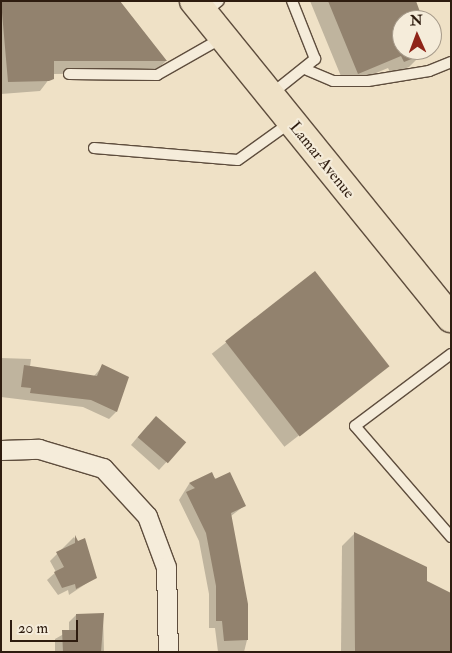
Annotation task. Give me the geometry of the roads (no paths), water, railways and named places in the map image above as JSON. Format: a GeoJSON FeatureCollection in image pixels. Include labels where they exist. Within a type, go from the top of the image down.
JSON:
{"type":"FeatureCollection","features":[{"type":"Feature","properties":{"kind":"main road","name":"Lamar Avenue"},"geometry":{"type":"LineString","coordinates":[[206,5],[223,37],[451,318]]}},
{"type":"Feature","properties":{"kind":"street"},"geometry":{"type":"LineString","coordinates":[[1,450],[40,450],[103,468],[147,516],[166,567],[168,652]]}},
{"type":"Feature","properties":{"kind":"lane"},"geometry":{"type":"LineString","coordinates":[[270,95],[307,70],[314,62],[315,49],[292,1]]}},
{"type":"Feature","properties":{"kind":"lane"},"geometry":{"type":"LineString","coordinates":[[69,74],[157,75],[223,37]]}},
{"type":"Feature","properties":{"kind":"lane"},"geometry":{"type":"LineString","coordinates":[[307,70],[333,81],[368,81],[429,71],[451,62]]}},
{"type":"Feature","properties":{"kind":"lane"},"geometry":{"type":"LineString","coordinates":[[94,148],[238,160],[292,122]]}},
{"type":"Feature","properties":{"kind":"lane"},"geometry":{"type":"LineString","coordinates":[[451,354],[355,426],[451,537]]}}]}
